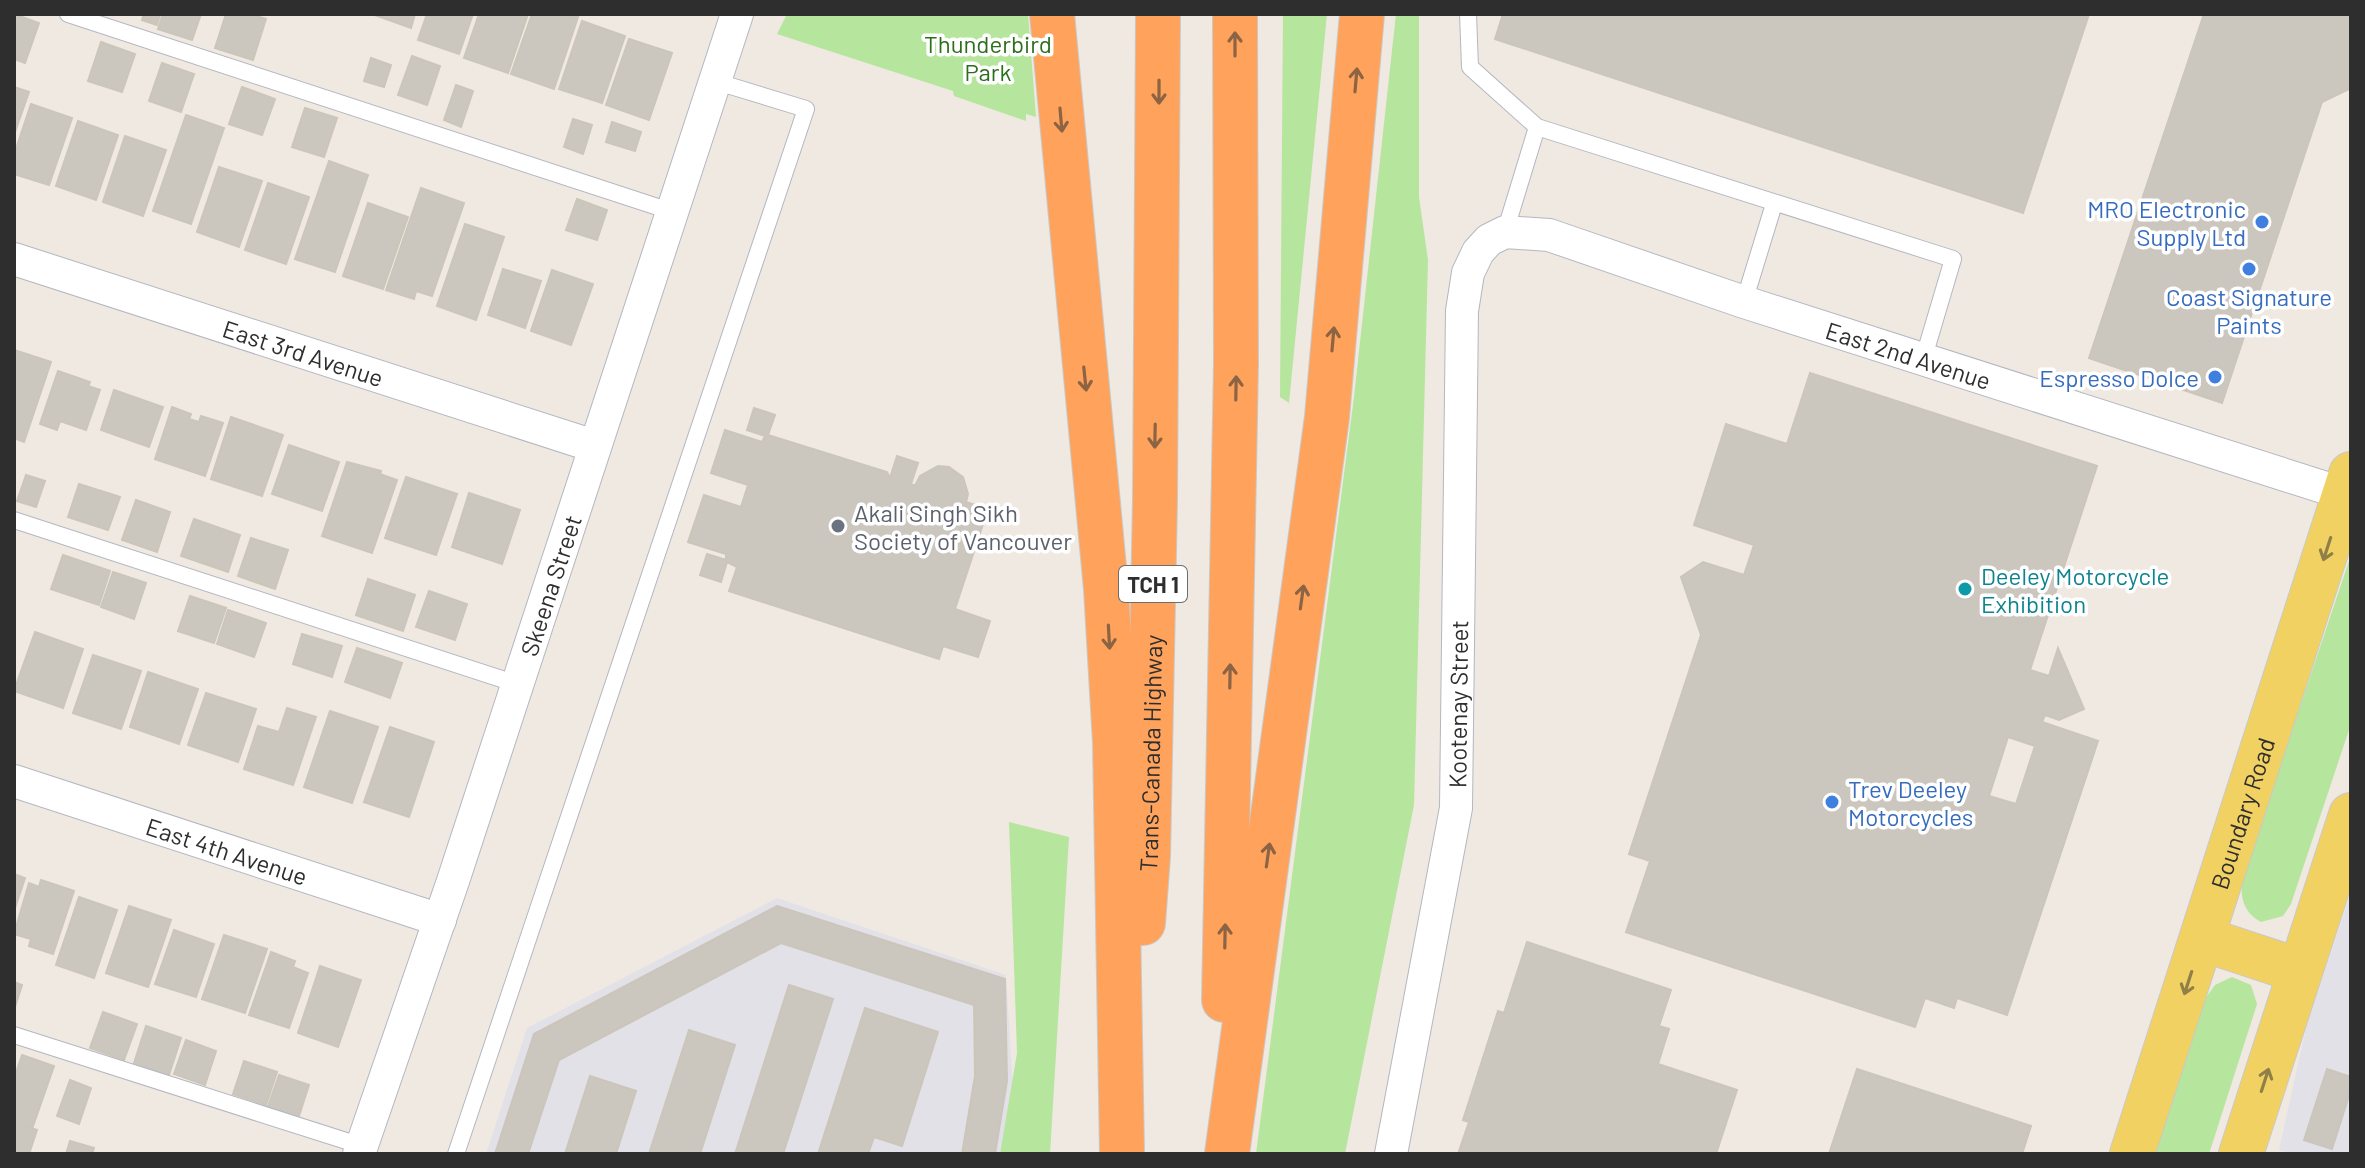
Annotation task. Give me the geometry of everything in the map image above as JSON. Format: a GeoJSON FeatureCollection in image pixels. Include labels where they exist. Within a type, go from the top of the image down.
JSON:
{"type":"FeatureCollection","features":[{"type":"Feature","properties":{"kind":"highway"},"geometry":{"type":"LineString","coordinates":[[1052,14],[1106,589],[1115,743],[1124,1154]]}},
{"type":"Feature","properties":{"kind":"highway","name":"Trans-Canada Highway"},"geometry":{"type":"LineString","coordinates":[[1124,1154],[1148,856],[1158,14]]}},
{"type":"Feature","properties":{"kind":"highway"},"geometry":{"type":"LineString","coordinates":[[1224,1154],[1236,364],[1235,14]]}},
{"type":"Feature","properties":{"kind":"highway"},"geometry":{"type":"LineString","coordinates":[[1224,1154],[1327,417],[1362,14]]}},
{"type":"Feature","properties":{"kind":"main road","name":"Boundary Road"},"geometry":{"type":"LineString","coordinates":[[2132,1154],[2349,488]]}},
{"type":"Feature","properties":{"kind":"main road"},"geometry":{"type":"LineString","coordinates":[[2241,1154],[2351,815]]}},
{"type":"Feature","properties":{"kind":"main road"},"geometry":{"type":"LineString","coordinates":[[2203,939],[2300,971]]}},
{"type":"Feature","properties":{"kind":"street","name":"Skeena Street"},"geometry":{"type":"LineString","coordinates":[[360,1150],[440,920],[737,14]]}},
{"type":"Feature","properties":{"kind":"street","name":"Kootenay Street"},"geometry":{"type":"LineString","coordinates":[[1391,1154],[1456,808],[1462,311],[1468,273],[1478,252],[1489,240],[1505,232]]}},
{"type":"Feature","properties":{"kind":"street","name":"East 2nd Avenue"},"geometry":{"type":"LineString","coordinates":[[1505,232],[1549,235],[1923,360],[2349,488]]}},
{"type":"Feature","properties":{"kind":"street","name":"East 3rd Avenue"},"geometry":{"type":"LineString","coordinates":[[14,259],[594,446]]}},
{"type":"Feature","properties":{"kind":"street","name":"East 4th Avenue"},"geometry":{"type":"LineString","coordinates":[[14,781],[440,920]]}},
{"type":"Feature","properties":{"kind":"lane"},"geometry":{"type":"LineString","coordinates":[[68,14],[670,211]]}},
{"type":"Feature","properties":{"kind":"lane"},"geometry":{"type":"LineString","coordinates":[[1468,14],[1470,67],[1537,127],[1953,259],[1923,360]]}},
{"type":"Feature","properties":{"kind":"lane"},"geometry":{"type":"LineString","coordinates":[[456,1154],[806,109],[714,81]]}},
{"type":"Feature","properties":{"kind":"lane"},"geometry":{"type":"LineString","coordinates":[[1505,232],[1537,127]]}},
{"type":"Feature","properties":{"kind":"lane"},"geometry":{"type":"LineString","coordinates":[[1744,302],[1774,204]]}},
{"type":"Feature","properties":{"kind":"lane"},"geometry":{"type":"LineString","coordinates":[[14,520],[517,684]]}},
{"type":"Feature","properties":{"kind":"lane"},"geometry":{"type":"LineString","coordinates":[[14,1035],[360,1150]]}},
{"type":"Feature","properties":{"kind":"shaded area"},"geometry":{"type":"Polygon","coordinates":[[[2351,892],[2351,1154],[2294,1154],[2279,1150],[2306,1028],[2351,892]]]}},
{"type":"Feature","properties":{"kind":"shaded area"},"geometry":{"type":"Polygon","coordinates":[[[777,898],[1006,975],[1016,1134],[1014,1154],[486,1154],[527,1028],[777,898]]]}},
{"type":"Feature","properties":{"kind":"green space","name":"Thunderbird Park"},"geometry":{"type":"Polygon","coordinates":[[[787,14],[1028,14],[1036,117],[1026,114],[1026,121],[954,96],[953,91],[777,34],[787,14]]]}},
{"type":"Feature","properties":{"kind":"green space"},"geometry":{"type":"Polygon","coordinates":[[[1283,14],[1327,14],[1289,403],[1280,397],[1283,14]]]}},
{"type":"Feature","properties":{"kind":"green space"},"geometry":{"type":"Polygon","coordinates":[[[1396,14],[1419,14],[1419,197],[1428,260],[1414,805],[1345,1154],[1256,1154],[1354,397],[1396,14]]]}},
{"type":"Feature","properties":{"kind":"green space"},"geometry":{"type":"Polygon","coordinates":[[[2351,555],[2351,724],[2291,904],[2283,916],[2261,922],[2244,903],[2243,876],[2351,555]]]}},
{"type":"Feature","properties":{"kind":"green space"},"geometry":{"type":"Polygon","coordinates":[[[1009,822],[1069,837],[1050,1154],[1000,1154],[1017,1053],[1009,822]]]}},
{"type":"Feature","properties":{"kind":"green space"},"geometry":{"type":"Polygon","coordinates":[[[2232,977],[2251,985],[2257,1004],[2209,1154],[2152,1154],[2202,1003],[2215,985],[2232,977]]]}},
{"type":"Feature","properties":{"kind":"building"},"geometry":{"type":"Polygon","coordinates":[[[14,14],[39,23],[25,63],[14,59],[14,14]]]}},
{"type":"Feature","properties":{"kind":"building"},"geometry":{"type":"Polygon","coordinates":[[[144,14],[160,15],[157,25],[142,20],[144,14]]]}},
{"type":"Feature","properties":{"kind":"building"},"geometry":{"type":"Polygon","coordinates":[[[163,14],[201,14],[192,40],[158,29],[163,14]]]}},
{"type":"Feature","properties":{"kind":"building"},"geometry":{"type":"Polygon","coordinates":[[[226,14],[250,14],[266,19],[253,60],[215,48],[226,14]]]}},
{"type":"Feature","properties":{"kind":"building"},"geometry":{"type":"Polygon","coordinates":[[[372,14],[415,14],[411,28],[372,14]]]}},
{"type":"Feature","properties":{"kind":"building"},"geometry":{"type":"Polygon","coordinates":[[[427,14],[473,14],[459,54],[418,40],[427,14]]]}},
{"type":"Feature","properties":{"kind":"building"},"geometry":{"type":"Polygon","coordinates":[[[479,14],[528,14],[508,73],[464,58],[479,14]]]}},
{"type":"Feature","properties":{"kind":"building"},"geometry":{"type":"Polygon","coordinates":[[[532,14],[578,17],[554,89],[511,74],[532,14]]]}},
{"type":"Feature","properties":{"kind":"building"},"geometry":{"type":"Polygon","coordinates":[[[1503,14],[2089,14],[2023,213],[1495,39],[1503,14]]]}},
{"type":"Feature","properties":{"kind":"building"},"geometry":{"type":"Polygon","coordinates":[[[2204,14],[2341,14],[2351,17],[2351,88],[2322,102],[2222,403],[2089,358],[2204,14]]]}},
{"type":"Feature","properties":{"kind":"building"},"geometry":{"type":"Polygon","coordinates":[[[582,21],[625,36],[602,103],[559,89],[582,21]]]}},
{"type":"Feature","properties":{"kind":"building"},"geometry":{"type":"Polygon","coordinates":[[[629,39],[672,53],[649,120],[606,105],[629,39]]]}},
{"type":"Feature","properties":{"kind":"building"},"geometry":{"type":"Polygon","coordinates":[[[101,42],[135,54],[122,92],[88,81],[101,42]]]}},
{"type":"Feature","properties":{"kind":"building"},"geometry":{"type":"Polygon","coordinates":[[[412,56],[440,66],[427,105],[398,95],[412,56]]]}},
{"type":"Feature","properties":{"kind":"building"},"geometry":{"type":"Polygon","coordinates":[[[371,58],[391,65],[384,87],[364,81],[371,58]]]}},
{"type":"Feature","properties":{"kind":"building"},"geometry":{"type":"Polygon","coordinates":[[[162,63],[194,74],[181,112],[149,101],[162,63]]]}},
{"type":"Feature","properties":{"kind":"building"},"geometry":{"type":"Polygon","coordinates":[[[456,85],[473,91],[461,127],[444,120],[456,85]]]}},
{"type":"Feature","properties":{"kind":"building"},"geometry":{"type":"Polygon","coordinates":[[[14,87],[29,92],[14,135],[14,87]]]}},
{"type":"Feature","properties":{"kind":"building"},"geometry":{"type":"Polygon","coordinates":[[[242,87],[275,99],[262,135],[229,124],[242,87]]]}},
{"type":"Feature","properties":{"kind":"building"},"geometry":{"type":"Polygon","coordinates":[[[31,104],[72,118],[49,185],[14,174],[14,155],[31,104]]]}},
{"type":"Feature","properties":{"kind":"building"},"geometry":{"type":"Polygon","coordinates":[[[305,108],[337,118],[324,157],[292,147],[305,108]]]}},
{"type":"Feature","properties":{"kind":"building"},"geometry":{"type":"Polygon","coordinates":[[[186,115],[224,128],[191,224],[153,211],[186,115]]]}},
{"type":"Feature","properties":{"kind":"building"},"geometry":{"type":"Polygon","coordinates":[[[573,119],[592,125],[583,154],[564,147],[573,119]]]}},
{"type":"Feature","properties":{"kind":"building"},"geometry":{"type":"Polygon","coordinates":[[[78,121],[118,135],[96,200],[56,186],[78,121]]]}},
{"type":"Feature","properties":{"kind":"building"},"geometry":{"type":"Polygon","coordinates":[[[612,122],[641,132],[635,151],[606,142],[612,122]]]}},
{"type":"Feature","properties":{"kind":"building"},"geometry":{"type":"Polygon","coordinates":[[[125,136],[166,150],[143,216],[103,202],[125,136]]]}},
{"type":"Feature","properties":{"kind":"building"},"geometry":{"type":"Polygon","coordinates":[[[329,161],[368,175],[335,272],[295,259],[329,161]]]}},
{"type":"Feature","properties":{"kind":"building"},"geometry":{"type":"Polygon","coordinates":[[[219,167],[262,181],[239,247],[197,232],[219,167]]]}},
{"type":"Feature","properties":{"kind":"building"},"geometry":{"type":"Polygon","coordinates":[[[268,183],[309,197],[286,264],[245,250],[268,183]]]}},
{"type":"Feature","properties":{"kind":"building"},"geometry":{"type":"Polygon","coordinates":[[[421,188],[464,203],[432,296],[416,291],[414,299],[386,290],[421,188]]]}},
{"type":"Feature","properties":{"kind":"building"},"geometry":{"type":"Polygon","coordinates":[[[577,199],[607,210],[597,240],[566,230],[577,199]]]}},
{"type":"Feature","properties":{"kind":"building"},"geometry":{"type":"Polygon","coordinates":[[[368,203],[408,217],[383,289],[343,276],[368,203]]]}},
{"type":"Feature","properties":{"kind":"building"},"geometry":{"type":"Polygon","coordinates":[[[465,224],[504,237],[476,320],[437,306],[465,224]]]}},
{"type":"Feature","properties":{"kind":"building"},"geometry":{"type":"Polygon","coordinates":[[[503,269],[541,281],[525,328],[488,315],[503,269]]]}},
{"type":"Feature","properties":{"kind":"building"},"geometry":{"type":"Polygon","coordinates":[[[552,270],[593,284],[571,345],[531,331],[552,270]]]}},
{"type":"Feature","properties":{"kind":"building"},"geometry":{"type":"Polygon","coordinates":[[[14,350],[51,362],[24,442],[14,438],[14,350]]]}},
{"type":"Feature","properties":{"kind":"building"},"geometry":{"type":"Polygon","coordinates":[[[58,371],[90,382],[88,386],[100,390],[86,430],[60,421],[57,430],[40,424],[58,371]]]}},
{"type":"Feature","properties":{"kind":"building"},"geometry":{"type":"Polygon","coordinates":[[[1810,373],[2097,466],[2030,670],[2049,676],[2058,648],[2084,709],[2059,720],[2045,715],[2042,722],[2098,741],[2007,1015],[1957,998],[1954,1008],[1925,998],[1915,1027],[1626,932],[1650,861],[1629,854],[1701,635],[1681,577],[1703,562],[1744,575],[1754,545],[1694,525],[1726,424],[1787,444],[1810,373]],[[2008,737],[1989,796],[2016,804],[2035,746],[2008,737]]]}},
{"type":"Feature","properties":{"kind":"building"},"geometry":{"type":"Polygon","coordinates":[[[114,390],[163,407],[149,447],[101,430],[114,390]]]}},
{"type":"Feature","properties":{"kind":"building"},"geometry":{"type":"Polygon","coordinates":[[[172,407],[191,414],[189,419],[199,422],[201,416],[223,423],[205,476],[155,459],[172,407]]]}},
{"type":"Feature","properties":{"kind":"building","name":"Akali Singh Sikh Society of Vancouver"},"geometry":{"type":"Polygon","coordinates":[[[754,408],[775,415],[768,435],[887,472],[890,478],[897,456],[918,463],[911,484],[915,486],[920,476],[938,466],[949,467],[963,477],[968,494],[966,502],[988,509],[955,609],[990,621],[978,657],[943,646],[939,659],[729,591],[737,567],[727,562],[721,582],[700,575],[707,554],[726,560],[726,554],[688,542],[704,495],[741,507],[748,485],[711,473],[725,430],[762,442],[765,436],[747,430],[754,408]]]}},
{"type":"Feature","properties":{"kind":"building"},"geometry":{"type":"Polygon","coordinates":[[[231,417],[283,435],[262,496],[211,479],[231,417]]]}},
{"type":"Feature","properties":{"kind":"building"},"geometry":{"type":"Polygon","coordinates":[[[289,445],[339,462],[322,511],[272,494],[289,445]]]}},
{"type":"Feature","properties":{"kind":"building"},"geometry":{"type":"Polygon","coordinates":[[[347,462],[381,471],[380,474],[397,480],[372,553],[322,536],[347,462]]]}},
{"type":"Feature","properties":{"kind":"building"},"geometry":{"type":"Polygon","coordinates":[[[26,475],[45,481],[36,507],[17,501],[26,475]]]}},
{"type":"Feature","properties":{"kind":"building"},"geometry":{"type":"Polygon","coordinates":[[[406,477],[457,494],[436,555],[385,538],[406,477]]]}},
{"type":"Feature","properties":{"kind":"building"},"geometry":{"type":"Polygon","coordinates":[[[79,484],[120,497],[108,530],[68,517],[79,484]]]}},
{"type":"Feature","properties":{"kind":"building"},"geometry":{"type":"Polygon","coordinates":[[[469,493],[520,510],[502,564],[452,547],[469,493]]]}},
{"type":"Feature","properties":{"kind":"building"},"geometry":{"type":"Polygon","coordinates":[[[136,500],[170,512],[157,552],[122,540],[136,500]]]}},
{"type":"Feature","properties":{"kind":"building"},"geometry":{"type":"Polygon","coordinates":[[[194,519],[240,535],[228,572],[181,556],[194,519]]]}},
{"type":"Feature","properties":{"kind":"building"},"geometry":{"type":"Polygon","coordinates":[[[251,538],[288,550],[275,589],[238,576],[251,538]]]}},
{"type":"Feature","properties":{"kind":"building"},"geometry":{"type":"Polygon","coordinates":[[[63,555],[110,571],[99,605],[51,589],[63,555]]]}},
{"type":"Feature","properties":{"kind":"building"},"geometry":{"type":"Polygon","coordinates":[[[113,572],[146,583],[134,619],[101,607],[113,572]]]}},
{"type":"Feature","properties":{"kind":"building"},"geometry":{"type":"Polygon","coordinates":[[[368,579],[415,595],[403,631],[356,615],[368,579]]]}},
{"type":"Feature","properties":{"kind":"building"},"geometry":{"type":"Polygon","coordinates":[[[429,591],[467,604],[455,640],[416,627],[429,591]]]}},
{"type":"Feature","properties":{"kind":"building"},"geometry":{"type":"Polygon","coordinates":[[[190,596],[226,608],[214,643],[178,631],[190,596]]]}},
{"type":"Feature","properties":{"kind":"building"},"geometry":{"type":"Polygon","coordinates":[[[228,610],[266,623],[254,657],[217,644],[228,610]]]}},
{"type":"Feature","properties":{"kind":"building"},"geometry":{"type":"Polygon","coordinates":[[[35,632],[83,649],[63,708],[14,691],[35,632]]]}},
{"type":"Feature","properties":{"kind":"building"},"geometry":{"type":"Polygon","coordinates":[[[302,634],[342,646],[332,677],[293,664],[302,634]]]}},
{"type":"Feature","properties":{"kind":"building"},"geometry":{"type":"Polygon","coordinates":[[[357,648],[402,663],[390,698],[345,682],[357,648]]]}},
{"type":"Feature","properties":{"kind":"building"},"geometry":{"type":"Polygon","coordinates":[[[93,655],[141,671],[121,729],[73,713],[93,655]]]}},
{"type":"Feature","properties":{"kind":"building"},"geometry":{"type":"Polygon","coordinates":[[[148,672],[198,689],[179,744],[130,727],[148,672]]]}},
{"type":"Feature","properties":{"kind":"building"},"geometry":{"type":"Polygon","coordinates":[[[206,693],[256,709],[238,762],[188,745],[206,693]]]}},
{"type":"Feature","properties":{"kind":"building"},"geometry":{"type":"Polygon","coordinates":[[[287,708],[316,717],[293,785],[244,769],[258,726],[279,732],[287,708]]]}},
{"type":"Feature","properties":{"kind":"building"},"geometry":{"type":"Polygon","coordinates":[[[330,711],[378,727],[352,803],[304,787],[330,711]]]}},
{"type":"Feature","properties":{"kind":"building"},"geometry":{"type":"Polygon","coordinates":[[[390,727],[434,742],[409,817],[364,802],[390,727]]]}},
{"type":"Feature","properties":{"kind":"building"},"geometry":{"type":"Polygon","coordinates":[[[14,874],[25,878],[14,911],[14,874]]]}},
{"type":"Feature","properties":{"kind":"building"},"geometry":{"type":"Polygon","coordinates":[[[41,880],[74,891],[53,954],[29,946],[31,939],[14,934],[29,883],[39,887],[41,880]]]}},
{"type":"Feature","properties":{"kind":"building"},"geometry":{"type":"Polygon","coordinates":[[[79,897],[117,910],[94,978],[56,965],[79,897]]]}},
{"type":"Feature","properties":{"kind":"building"},"geometry":{"type":"Polygon","coordinates":[[[129,906],[171,920],[148,987],[106,973],[129,906]]]}},
{"type":"Feature","properties":{"kind":"building"},"geometry":{"type":"Polygon","coordinates":[[[777,906],[1005,979],[1007,1081],[995,1154],[962,1154],[975,1076],[974,1005],[781,943],[559,1060],[528,1154],[495,1154],[534,1034],[777,906]]]}},
{"type":"Feature","properties":{"kind":"building"},"geometry":{"type":"Polygon","coordinates":[[[174,930],[214,944],[196,997],[155,984],[174,930]]]}},
{"type":"Feature","properties":{"kind":"building"},"geometry":{"type":"Polygon","coordinates":[[[224,935],[267,949],[245,1013],[202,999],[224,935]]]}},
{"type":"Feature","properties":{"kind":"building"},"geometry":{"type":"Polygon","coordinates":[[[1527,942],[1671,990],[1659,1026],[1669,1029],[1658,1064],[1737,1090],[1716,1154],[1458,1154],[1469,1122],[1463,1120],[1498,1011],[1504,1013],[1527,942]]]}},
{"type":"Feature","properties":{"kind":"building"},"geometry":{"type":"Polygon","coordinates":[[[271,952],[295,961],[293,967],[308,973],[289,1028],[249,1015],[271,952]]]}},
{"type":"Feature","properties":{"kind":"building"},"geometry":{"type":"Polygon","coordinates":[[[320,966],[361,980],[338,1047],[298,1033],[320,966]]]}},
{"type":"Feature","properties":{"kind":"building"},"geometry":{"type":"Polygon","coordinates":[[[14,982],[22,985],[14,1010],[14,982]]]}},
{"type":"Feature","properties":{"kind":"building"},"geometry":{"type":"Polygon","coordinates":[[[789,985],[833,999],[783,1154],[735,1154],[789,985]]]}},
{"type":"Feature","properties":{"kind":"building"},"geometry":{"type":"Polygon","coordinates":[[[865,1008],[938,1032],[902,1146],[874,1137],[868,1154],[818,1154],[865,1008]]]}},
{"type":"Feature","properties":{"kind":"building"},"geometry":{"type":"Polygon","coordinates":[[[103,1012],[137,1024],[124,1060],[90,1048],[103,1012]]]}},
{"type":"Feature","properties":{"kind":"building"},"geometry":{"type":"Polygon","coordinates":[[[146,1026],[181,1038],[169,1075],[134,1063],[146,1026]]]}},
{"type":"Feature","properties":{"kind":"building"},"geometry":{"type":"Polygon","coordinates":[[[689,1030],[735,1045],[700,1154],[649,1154],[689,1030]]]}},
{"type":"Feature","properties":{"kind":"building"},"geometry":{"type":"Polygon","coordinates":[[[186,1040],[216,1051],[205,1085],[174,1074],[186,1040]]]}},
{"type":"Feature","properties":{"kind":"building"},"geometry":{"type":"Polygon","coordinates":[[[22,1055],[54,1066],[32,1129],[14,1123],[14,1079],[22,1055]]]}},
{"type":"Feature","properties":{"kind":"building"},"geometry":{"type":"Polygon","coordinates":[[[244,1061],[277,1072],[266,1105],[233,1094],[244,1061]]]}},
{"type":"Feature","properties":{"kind":"building"},"geometry":{"type":"Polygon","coordinates":[[[1857,1069],[2031,1126],[2022,1154],[1829,1154],[1857,1069]]]}},
{"type":"Feature","properties":{"kind":"building"},"geometry":{"type":"Polygon","coordinates":[[[2327,1069],[2351,1077],[2351,1089],[2332,1149],[2304,1140],[2327,1069]]]}},
{"type":"Feature","properties":{"kind":"building"},"geometry":{"type":"Polygon","coordinates":[[[279,1075],[309,1085],[298,1119],[267,1109],[279,1075]]]}},
{"type":"Feature","properties":{"kind":"building"},"geometry":{"type":"Polygon","coordinates":[[[590,1076],[636,1091],[616,1154],[565,1154],[590,1076]]]}},
{"type":"Feature","properties":{"kind":"building"},"geometry":{"type":"Polygon","coordinates":[[[70,1080],[91,1088],[79,1124],[57,1116],[70,1080]]]}},
{"type":"Feature","properties":{"kind":"building"},"geometry":{"type":"Polygon","coordinates":[[[14,1123],[37,1130],[29,1154],[14,1154],[14,1123]]]}},
{"type":"Feature","properties":{"kind":"building"},"geometry":{"type":"Polygon","coordinates":[[[70,1141],[94,1148],[92,1154],[66,1154],[70,1141]]]}},
{"type":"Feature","properties":{"kind":"place","name":"MRO Electronic Supply Ltd"},"geometry":{"type":"Point","coordinates":[2262,222]}},
{"type":"Feature","properties":{"kind":"place","name":"Coast Signature Paints"},"geometry":{"type":"Point","coordinates":[2249,269]}},
{"type":"Feature","properties":{"kind":"place","name":"Espresso Dolce"},"geometry":{"type":"Point","coordinates":[2215,377]}},
{"type":"Feature","properties":{"kind":"place","name":"Akali Singh Sikh Society of Vancouver"},"geometry":{"type":"Point","coordinates":[838,526]}},
{"type":"Feature","properties":{"kind":"place","name":"Deeley Motorcycle Exhibition"},"geometry":{"type":"Point","coordinates":[1965,589]}},
{"type":"Feature","properties":{"kind":"place","name":"Trev Deeley Motorcycles"},"geometry":{"type":"Point","coordinates":[1832,802]}}]}
